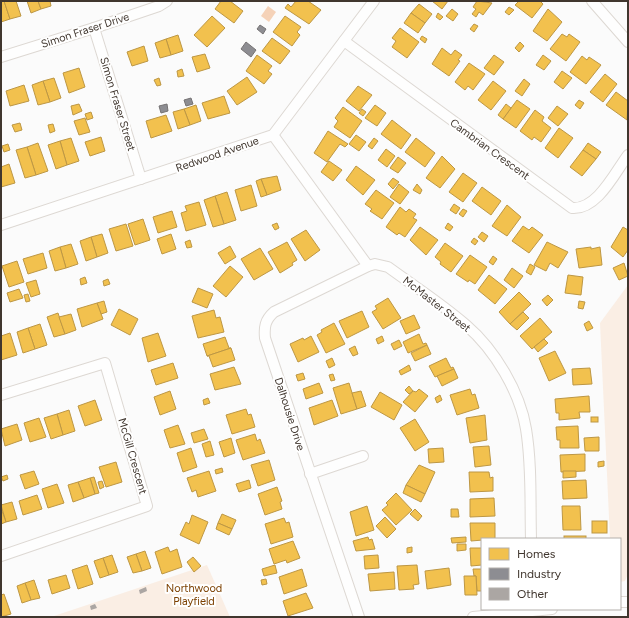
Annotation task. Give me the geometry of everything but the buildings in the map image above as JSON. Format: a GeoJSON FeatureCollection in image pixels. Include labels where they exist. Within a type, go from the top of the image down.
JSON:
{"type":"FeatureCollection","features":[{"type":"Feature","properties":{"kind":"street","name":"Simon Fraser Drive"},"geometry":{"type":"LineString","coordinates":[[1,57],[94,28],[159,6],[167,1]]}},
{"type":"Feature","properties":{"kind":"street","name":"Redwood Avenue"},"geometry":{"type":"LineString","coordinates":[[1,225],[273,135],[374,1]]}},
{"type":"Feature","properties":{"kind":"street"},"geometry":{"type":"LineString","coordinates":[[592,1],[628,42]]}},
{"type":"Feature","properties":{"kind":"street","name":"Simon Fraser Street"},"geometry":{"type":"LineString","coordinates":[[94,28],[141,179]]}},
{"type":"Feature","properties":{"kind":"street","name":"Cambrian Crescent"},"geometry":{"type":"LineString","coordinates":[[344,41],[572,208],[580,208],[595,200],[628,155]]}},
{"type":"Feature","properties":{"kind":"street"},"geometry":{"type":"LineString","coordinates":[[273,135],[368,266]]}},
{"type":"Feature","properties":{"kind":"street","name":"McMaster Street"},"geometry":{"type":"LineString","coordinates":[[368,266],[375,264],[388,266],[466,325],[480,339],[503,371],[520,407],[526,428],[530,470],[531,538]]}},
{"type":"Feature","properties":{"kind":"street","name":"Dalhousie Drive"},"geometry":{"type":"LineString","coordinates":[[359,617],[265,338],[265,323],[274,312],[368,266]]}},
{"type":"Feature","properties":{"kind":"street","name":"McGill Crescent"},"geometry":{"type":"LineString","coordinates":[[1,395],[105,363],[147,506],[1,556]]}},
{"type":"Feature","properties":{"kind":"street"},"geometry":{"type":"LineString","coordinates":[[310,474],[363,456]]}},
{"type":"Feature","properties":{"kind":"street"},"geometry":{"type":"LineString","coordinates":[[473,617],[533,610]]}},
{"type":"Feature","properties":{"kind":"green space"},"geometry":{"type":"Polygon","coordinates":[[[628,285],[628,574],[625,581],[621,582],[621,538],[610,538],[600,323],[628,285]]]}},
{"type":"Feature","properties":{"kind":"green space","name":"Northwood Playfield"},"geometry":{"type":"Polygon","coordinates":[[[207,565],[230,617],[51,617],[207,565]]]}},
{"type":"Feature","properties":{"kind":"shaded area"},"geometry":{"type":"Polygon","coordinates":[[[268,6],[276,12],[269,22],[261,16],[268,6]]]}}]}
